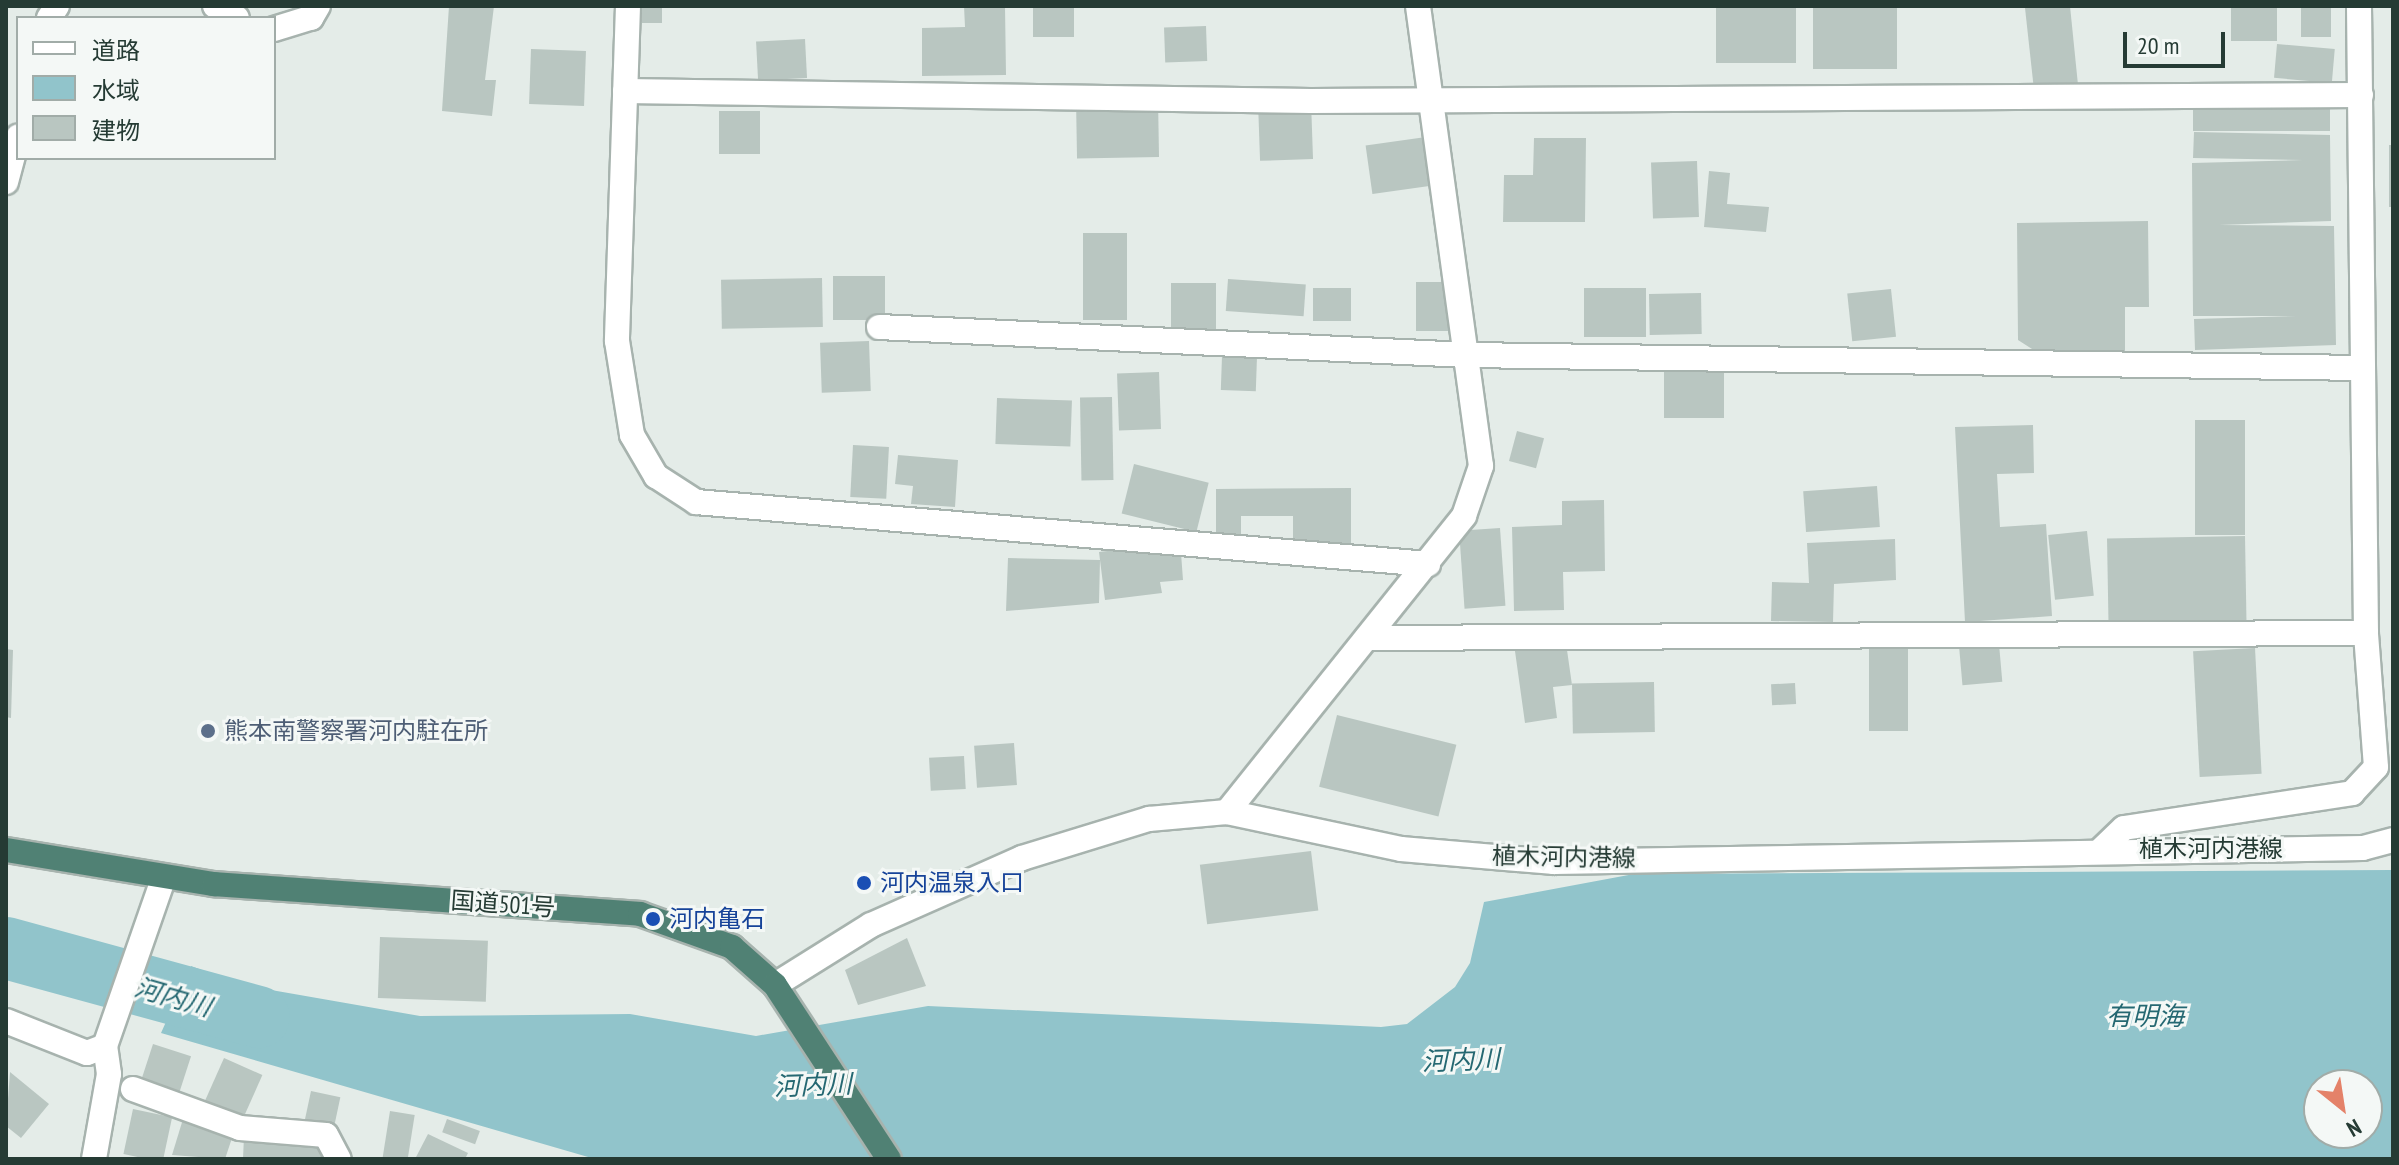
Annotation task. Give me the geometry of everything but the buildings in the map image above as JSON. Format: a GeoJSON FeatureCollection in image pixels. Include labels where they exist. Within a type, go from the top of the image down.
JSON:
{"type":"FeatureCollection","features":[{"type":"Feature","properties":{"kind":"highway","name":"国道501号"},"geometry":{"type":"LineString","coordinates":[[6,850],[164,877],[640,914],[732,947],[775,985],[796,1022],[889,1159]]}},
{"type":"Feature","properties":{"kind":"street"},"geometry":{"type":"LineString","coordinates":[[215,6],[233,16]]}},
{"type":"Feature","properties":{"kind":"street"},"geometry":{"type":"LineString","coordinates":[[276,28],[311,18],[318,6]]}},
{"type":"Feature","properties":{"kind":"street"},"geometry":{"type":"LineString","coordinates":[[628,6],[617,341],[632,435],[656,476],[696,502],[1428,564]]}},
{"type":"Feature","properties":{"kind":"street"},"geometry":{"type":"LineString","coordinates":[[1227,812],[1464,516],[1481,466],[1418,6]]}},
{"type":"Feature","properties":{"kind":"street"},"geometry":{"type":"LineString","coordinates":[[2102,849],[2124,828],[2352,793],[2376,767],[2366,633],[2360,368],[2359,6]]}},
{"type":"Feature","properties":{"kind":"street"},"geometry":{"type":"LineString","coordinates":[[625,91],[1431,101],[2361,95]]}},
{"type":"Feature","properties":{"kind":"street"},"geometry":{"type":"LineString","coordinates":[[6,182],[16,144]]}},
{"type":"Feature","properties":{"kind":"street"},"geometry":{"type":"LineString","coordinates":[[879,327],[1466,355],[2360,368]]}},
{"type":"Feature","properties":{"kind":"street"},"geometry":{"type":"LineString","coordinates":[[1367,638],[2366,633]]}},
{"type":"Feature","properties":{"kind":"street","name":"植木河内港線"},"geometry":{"type":"LineString","coordinates":[[775,985],[871,925],[1022,858],[1149,819],[1227,812],[1401,849],[1554,862],[2102,849],[2363,848],[2393,840]]}},
{"type":"Feature","properties":{"kind":"street"},"geometry":{"type":"LineString","coordinates":[[94,1159],[109,1074],[110,1038],[147,916],[164,877]]}},
{"type":"Feature","properties":{"kind":"street"},"geometry":{"type":"LineString","coordinates":[[6,1021],[87,1053],[110,1038]]}},
{"type":"Feature","properties":{"kind":"street"},"geometry":{"type":"LineString","coordinates":[[133,1089],[240,1128],[326,1135],[339,1159]]}},
{"type":"Feature","properties":{"kind":"water","name":"有明海"},"geometry":{"type":"Polygon","coordinates":[[[2393,870],[2393,1159],[595,1159],[161,1033],[191,966],[242,985],[420,1016],[630,1014],[756,1036],[928,1006],[1381,1027],[1407,1024],[1455,987],[1470,963],[1484,902],[1634,874],[2393,870]]]}},
{"type":"Feature","properties":{"kind":"waterway","name":"河内川"},"geometry":{"type":"LineString","coordinates":[[6,948],[259,1017]]}},
{"type":"Feature","properties":{"kind":"place","name":"熊本南警察署河内駐在所"},"geometry":{"type":"Point","coordinates":[208,731]}},
{"type":"Feature","properties":{"kind":"place","name":"河内温泉入口"},"geometry":{"type":"Point","coordinates":[864,883]}},
{"type":"Feature","properties":{"kind":"place","name":"河内亀石"},"geometry":{"type":"Point","coordinates":[653,919]}}]}
